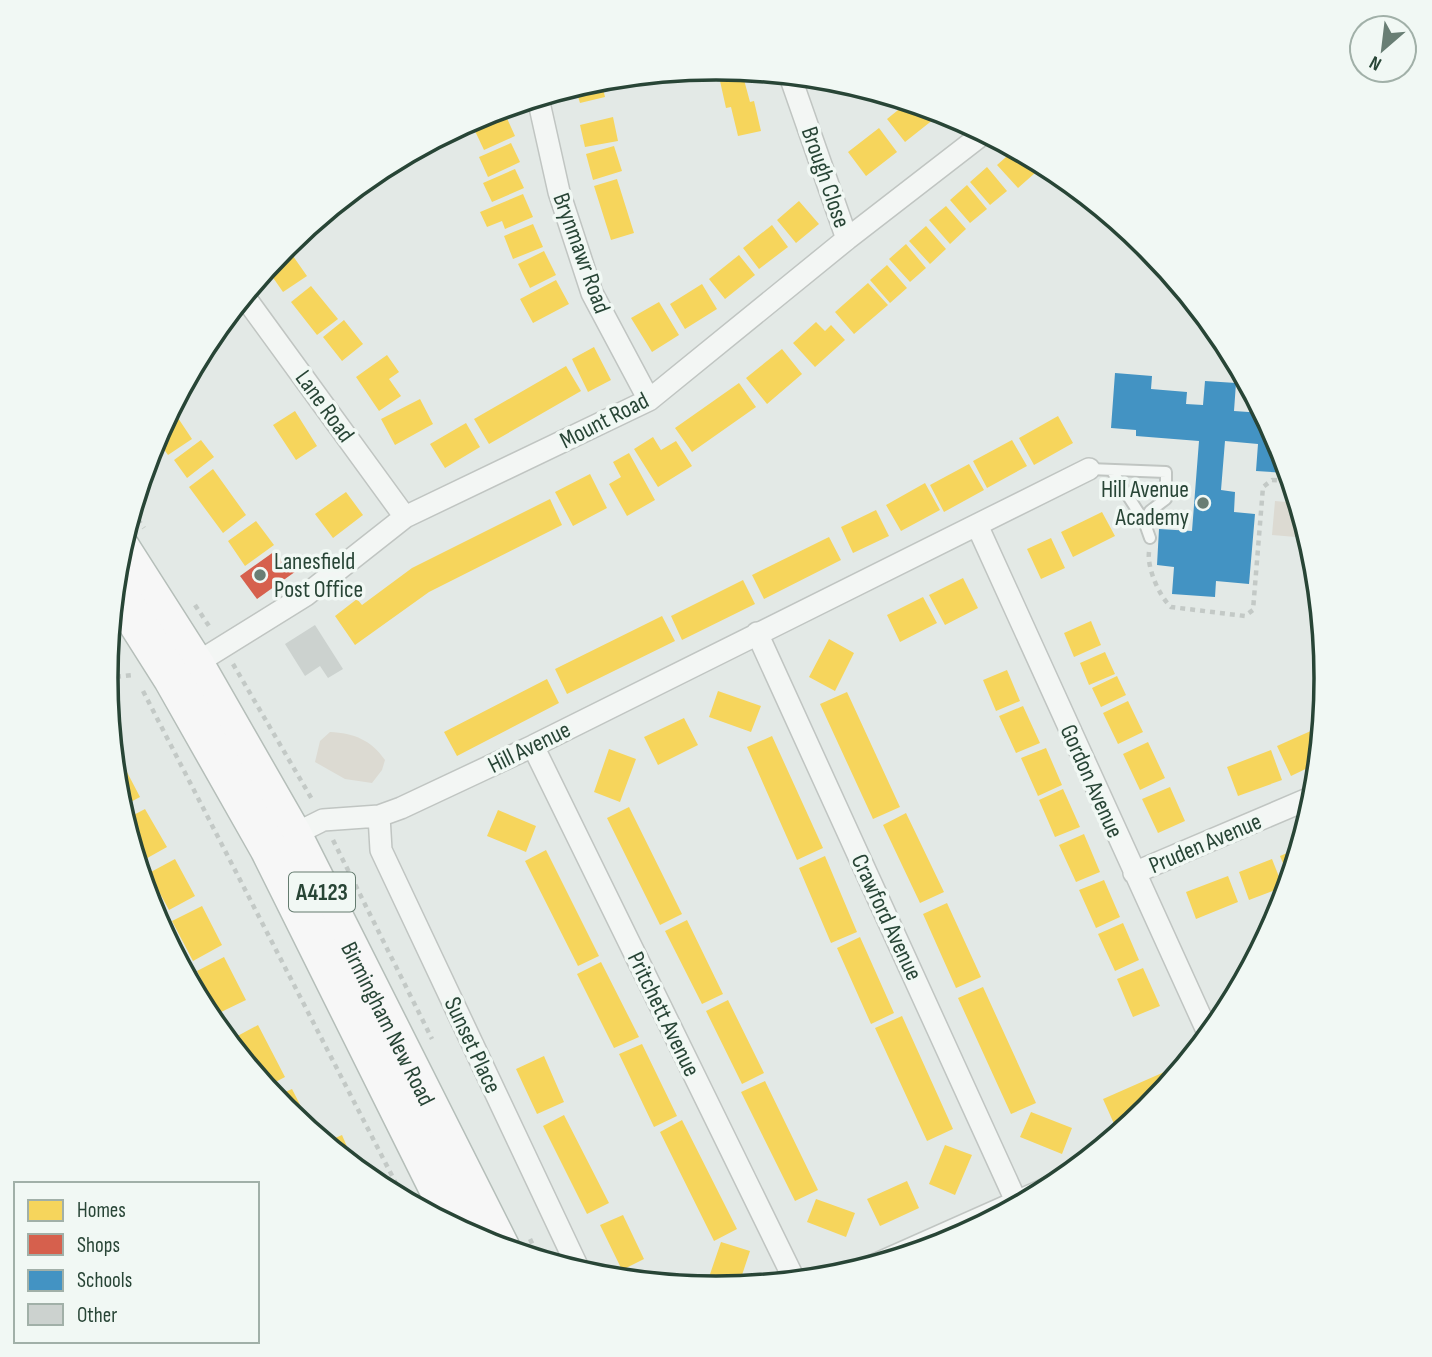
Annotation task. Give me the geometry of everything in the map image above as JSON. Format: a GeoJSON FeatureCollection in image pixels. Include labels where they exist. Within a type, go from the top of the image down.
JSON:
{"type":"FeatureCollection","features":[{"type":"Feature","properties":{"kind":"highway","name":"Birmingham New Road"},"geometry":{"type":"LineString","coordinates":[[129,563],[451,1214]]}},
{"type":"Feature","properties":{"kind":"highway","name":"Birmingham New Road"},"geometry":{"type":"LineString","coordinates":[[123,598],[184,671],[293,835],[494,1234]]}},
{"type":"Feature","properties":{"kind":"street","name":"Brough Close"},"geometry":{"type":"LineString","coordinates":[[793,86],[847,239]]}},
{"type":"Feature","properties":{"kind":"street","name":"Brynmawr Road"},"geometry":{"type":"LineString","coordinates":[[540,107],[559,192],[592,293],[649,400]]}},
{"type":"Feature","properties":{"kind":"street","name":"Mount Road"},"geometry":{"type":"LineString","coordinates":[[184,671],[306,595],[405,517],[649,400],[847,239],[975,140]]}},
{"type":"Feature","properties":{"kind":"street","name":"Lane Road"},"geometry":{"type":"LineString","coordinates":[[250,304],[405,517]]}},
{"type":"Feature","properties":{"kind":"street","name":"Hill Avenue"},"geometry":{"type":"LineString","coordinates":[[293,835],[323,820],[379,816],[401,808],[533,746],[1089,469]]}},
{"type":"Feature","properties":{"kind":"street","name":"Gordon Avenue"},"geometry":{"type":"LineString","coordinates":[[978,525],[1204,1024]]}},
{"type":"Feature","properties":{"kind":"street","name":"Crawford Avenue"},"geometry":{"type":"LineString","coordinates":[[757,633],[1014,1197]]}},
{"type":"Feature","properties":{"kind":"street","name":"Pritchett Avenue"},"geometry":{"type":"LineString","coordinates":[[533,746],[790,1271]]}},
{"type":"Feature","properties":{"kind":"street","name":"Pruden Avenue"},"geometry":{"type":"LineString","coordinates":[[1134,873],[1301,802]]}},
{"type":"Feature","properties":{"kind":"street","name":"Sunset Place"},"geometry":{"type":"LineString","coordinates":[[379,816],[381,850],[574,1259]]}},
{"type":"Feature","properties":{"kind":"lane"},"geometry":{"type":"LineString","coordinates":[[1089,469],[1166,472],[1166,499],[1150,511],[1144,522]]}},
{"type":"Feature","properties":{"kind":"lane"},"geometry":{"type":"LineString","coordinates":[[1112,471],[1144,522],[1150,538]]}},
{"type":"Feature","properties":{"kind":"path"},"geometry":{"type":"LineString","coordinates":[[1150,538],[1148,559],[1164,601],[1171,607],[1245,616],[1253,610],[1263,487],[1272,480],[1280,480]]}},
{"type":"Feature","properties":{"kind":"path"},"geometry":{"type":"LineString","coordinates":[[119,653],[121,657]]}},
{"type":"Feature","properties":{"kind":"path"},"geometry":{"type":"LineString","coordinates":[[127,666],[396,1183]]}},
{"type":"Feature","properties":{"kind":"path"},"geometry":{"type":"LineString","coordinates":[[118,677],[133,675]]}},
{"type":"Feature","properties":{"kind":"shaded area"},"geometry":{"type":"Polygon","coordinates":[[[1275,501],[1287,502],[1297,537],[1272,535],[1275,501]]]}},
{"type":"Feature","properties":{"kind":"shaded area"},"geometry":{"type":"Polygon","coordinates":[[[330,732],[361,739],[380,753],[385,760],[382,770],[372,783],[345,779],[315,762],[320,741],[330,732]]]}},
{"type":"Feature","properties":{"kind":"building: Homes"},"geometry":{"type":"Polygon","coordinates":[[[720,81],[744,81],[750,102],[754,101],[761,131],[738,136],[731,107],[726,108],[720,81]]]}},
{"type":"Feature","properties":{"kind":"building: Homes"},"geometry":{"type":"Polygon","coordinates":[[[604,91],[605,97],[580,103],[578,97],[604,91]]]}},
{"type":"Feature","properties":{"kind":"building: Homes"},"geometry":{"type":"Polygon","coordinates":[[[899,109],[932,121],[905,142],[887,119],[899,109]]]}},
{"type":"Feature","properties":{"kind":"building: Homes"},"geometry":{"type":"Polygon","coordinates":[[[613,117],[618,141],[585,147],[580,125],[613,117]]]}},
{"type":"Feature","properties":{"kind":"building: Homes"},"geometry":{"type":"Polygon","coordinates":[[[507,118],[515,136],[484,150],[475,131],[507,118]]]}},
{"type":"Feature","properties":{"kind":"building: Homes"},"geometry":{"type":"Polygon","coordinates":[[[879,128],[897,152],[866,176],[848,152],[879,128]]]}},
{"type":"Feature","properties":{"kind":"building: Homes"},"geometry":{"type":"Polygon","coordinates":[[[511,143],[520,162],[488,177],[479,157],[511,143]]]}},
{"type":"Feature","properties":{"kind":"building: Homes"},"geometry":{"type":"Polygon","coordinates":[[[614,146],[622,171],[593,180],[586,154],[614,146]]]}},
{"type":"Feature","properties":{"kind":"building: Homes"},"geometry":{"type":"Polygon","coordinates":[[[1007,156],[1035,173],[1018,188],[997,165],[1007,156]]]}},
{"type":"Feature","properties":{"kind":"building: Homes"},"geometry":{"type":"Polygon","coordinates":[[[987,167],[1007,191],[990,205],[970,182],[987,167]]]}},
{"type":"Feature","properties":{"kind":"building: Homes"},"geometry":{"type":"Polygon","coordinates":[[[515,169],[524,188],[492,202],[483,183],[515,169]]]}},
{"type":"Feature","properties":{"kind":"building: Homes"},"geometry":{"type":"Polygon","coordinates":[[[617,179],[634,233],[611,240],[594,186],[617,179]]]}},
{"type":"Feature","properties":{"kind":"building: Homes"},"geometry":{"type":"Polygon","coordinates":[[[967,185],[987,209],[970,223],[950,200],[967,185]]]}},
{"type":"Feature","properties":{"kind":"building: Homes"},"geometry":{"type":"Polygon","coordinates":[[[523,194],[533,217],[505,229],[502,221],[487,227],[480,212],[523,194]]]}},
{"type":"Feature","properties":{"kind":"building: Homes"},"geometry":{"type":"Polygon","coordinates":[[[799,201],[819,224],[796,243],[777,220],[799,201]]]}},
{"type":"Feature","properties":{"kind":"building: Homes"},"geometry":{"type":"Polygon","coordinates":[[[946,206],[966,229],[950,244],[929,220],[946,206]]]}},
{"type":"Feature","properties":{"kind":"building: Homes"},"geometry":{"type":"Polygon","coordinates":[[[533,224],[543,247],[513,259],[504,236],[533,224]]]}},
{"type":"Feature","properties":{"kind":"building: Homes"},"geometry":{"type":"Polygon","coordinates":[[[772,225],[788,247],[759,269],[743,248],[772,225]]]}},
{"type":"Feature","properties":{"kind":"building: Homes"},"geometry":{"type":"Polygon","coordinates":[[[926,226],[946,249],[930,264],[909,241],[926,226]]]}},
{"type":"Feature","properties":{"kind":"building: Homes"},"geometry":{"type":"Polygon","coordinates":[[[906,244],[926,268],[910,282],[889,259],[906,244]]]}},
{"type":"Feature","properties":{"kind":"building: Homes"},"geometry":{"type":"Polygon","coordinates":[[[544,251],[556,275],[530,288],[518,264],[544,251]]]}},
{"type":"Feature","properties":{"kind":"building: Homes"},"geometry":{"type":"Polygon","coordinates":[[[739,255],[755,275],[725,299],[709,279],[739,255]]]}},
{"type":"Feature","properties":{"kind":"building: Homes"},"geometry":{"type":"Polygon","coordinates":[[[293,256],[307,276],[283,292],[273,277],[293,256]]]}},
{"type":"Feature","properties":{"kind":"building: Homes"},"geometry":{"type":"Polygon","coordinates":[[[887,265],[907,288],[890,303],[870,280],[887,265]]]}},
{"type":"Feature","properties":{"kind":"building: Homes"},"geometry":{"type":"Polygon","coordinates":[[[556,280],[569,304],[533,323],[520,299],[556,280]]]}},
{"type":"Feature","properties":{"kind":"building: Homes"},"geometry":{"type":"Polygon","coordinates":[[[868,283],[888,305],[854,334],[835,312],[868,283]]]}},
{"type":"Feature","properties":{"kind":"building: Homes"},"geometry":{"type":"Polygon","coordinates":[[[702,284],[717,309],[685,329],[670,304],[702,284]]]}},
{"type":"Feature","properties":{"kind":"building: Homes"},"geometry":{"type":"Polygon","coordinates":[[[311,286],[338,319],[317,335],[291,302],[311,286]]]}},
{"type":"Feature","properties":{"kind":"building: Homes"},"geometry":{"type":"Polygon","coordinates":[[[659,302],[679,335],[652,352],[631,318],[659,302]]]}},
{"type":"Feature","properties":{"kind":"building: Homes"},"geometry":{"type":"Polygon","coordinates":[[[344,320],[363,344],[342,361],[323,337],[344,320]]]}},
{"type":"Feature","properties":{"kind":"building: Homes"},"geometry":{"type":"Polygon","coordinates":[[[816,322],[825,331],[831,325],[845,340],[815,367],[793,343],[816,322]]]}},
{"type":"Feature","properties":{"kind":"building: Homes"},"geometry":{"type":"Polygon","coordinates":[[[594,347],[611,380],[588,392],[572,359],[594,347]]]}},
{"type":"Feature","properties":{"kind":"building: Homes"},"geometry":{"type":"Polygon","coordinates":[[[782,349],[802,374],[767,404],[746,378],[782,349]]]}},
{"type":"Feature","properties":{"kind":"building: Homes"},"geometry":{"type":"Polygon","coordinates":[[[387,355],[399,372],[389,379],[401,396],[379,411],[356,377],[387,355]]]}},
{"type":"Feature","properties":{"kind":"building: Homes"},"geometry":{"type":"Polygon","coordinates":[[[566,366],[581,391],[489,444],[474,419],[566,366]]]}},
{"type":"Feature","properties":{"kind":"building: Homes"},"geometry":{"type":"Polygon","coordinates":[[[739,383],[756,407],[692,452],[675,428],[739,383]]]}},
{"type":"Feature","properties":{"kind":"building: Homes"},"geometry":{"type":"Polygon","coordinates":[[[420,399],[433,424],[395,445],[381,419],[420,399]]]}},
{"type":"Feature","properties":{"kind":"building: Homes"},"geometry":{"type":"Polygon","coordinates":[[[295,411],[317,446],[296,460],[273,425],[295,411]]]}},
{"type":"Feature","properties":{"kind":"building: Homes"},"geometry":{"type":"Polygon","coordinates":[[[1058,416],[1073,443],[1034,465],[1019,438],[1058,416]]]}},
{"type":"Feature","properties":{"kind":"building: Homes"},"geometry":{"type":"Polygon","coordinates":[[[178,418],[192,439],[168,455],[164,450],[178,418]]]}},
{"type":"Feature","properties":{"kind":"building: Homes"},"geometry":{"type":"Polygon","coordinates":[[[466,423],[480,447],[445,468],[430,444],[466,423]]]}},
{"type":"Feature","properties":{"kind":"building: Homes"},"geometry":{"type":"Polygon","coordinates":[[[653,437],[661,450],[676,441],[692,466],[658,487],[634,449],[653,437]]]}},
{"type":"Feature","properties":{"kind":"building: Homes"},"geometry":{"type":"Polygon","coordinates":[[[201,440],[214,457],[187,478],[174,460],[201,440]]]}},
{"type":"Feature","properties":{"kind":"building: Homes"},"geometry":{"type":"Polygon","coordinates":[[[1012,440],[1027,466],[987,488],[973,461],[1012,440]]]}},
{"type":"Feature","properties":{"kind":"building: Homes"},"geometry":{"type":"Polygon","coordinates":[[[629,453],[655,500],[627,516],[609,484],[621,477],[613,462],[629,453]]]}},
{"type":"Feature","properties":{"kind":"building: Homes"},"geometry":{"type":"Polygon","coordinates":[[[969,464],[984,490],[944,512],[930,485],[969,464]]]}},
{"type":"Feature","properties":{"kind":"building: Homes"},"geometry":{"type":"Polygon","coordinates":[[[213,469],[246,515],[223,533],[189,487],[213,469]]]}},
{"type":"Feature","properties":{"kind":"building: Homes"},"geometry":{"type":"Polygon","coordinates":[[[590,474],[607,508],[573,526],[555,492],[590,474]]]}},
{"type":"Feature","properties":{"kind":"building: Homes"},"geometry":{"type":"Polygon","coordinates":[[[925,483],[940,510],[901,531],[886,505],[925,483]]]}},
{"type":"Feature","properties":{"kind":"building: Homes"},"geometry":{"type":"Polygon","coordinates":[[[346,492],[363,515],[333,538],[315,514],[346,492]]]}},
{"type":"Feature","properties":{"kind":"building: Homes"},"geometry":{"type":"Polygon","coordinates":[[[550,499],[562,525],[429,592],[355,645],[335,616],[357,599],[362,605],[412,568],[550,499]]]}},
{"type":"Feature","properties":{"kind":"building: Homes"},"geometry":{"type":"Polygon","coordinates":[[[876,510],[889,536],[853,553],[841,527],[876,510]]]}},
{"type":"Feature","properties":{"kind":"building: Homes"},"geometry":{"type":"Polygon","coordinates":[[[1102,512],[1115,536],[1073,557],[1061,532],[1102,512]]]}},
{"type":"Feature","properties":{"kind":"building: Homes"},"geometry":{"type":"Polygon","coordinates":[[[256,521],[274,545],[245,566],[228,541],[256,521]]]}},
{"type":"Feature","properties":{"kind":"building: Homes"},"geometry":{"type":"Polygon","coordinates":[[[829,537],[841,560],[764,599],[752,575],[829,537]]]}},
{"type":"Feature","properties":{"kind":"building: Homes"},"geometry":{"type":"Polygon","coordinates":[[[1051,538],[1065,568],[1041,579],[1027,549],[1051,538]]]}},
{"type":"Feature","properties":{"kind":"building: Homes"},"geometry":{"type":"Polygon","coordinates":[[[963,578],[978,608],[945,625],[929,595],[963,578]]]}},
{"type":"Feature","properties":{"kind":"building: Homes"},"geometry":{"type":"Polygon","coordinates":[[[743,580],[755,604],[682,640],[671,616],[743,580]]]}},
{"type":"Feature","properties":{"kind":"building: Homes"},"geometry":{"type":"Polygon","coordinates":[[[923,597],[937,623],[900,642],[887,615],[923,597]]]}},
{"type":"Feature","properties":{"kind":"building: Homes"},"geometry":{"type":"Polygon","coordinates":[[[662,616],[675,641],[567,694],[555,669],[662,616]]]}},
{"type":"Feature","properties":{"kind":"building: Homes"},"geometry":{"type":"Polygon","coordinates":[[[1091,621],[1101,645],[1074,657],[1064,633],[1091,621]]]}},
{"type":"Feature","properties":{"kind":"building: Homes"},"geometry":{"type":"Polygon","coordinates":[[[829,639],[854,653],[835,691],[809,677],[829,639]]]}},
{"type":"Feature","properties":{"kind":"building: Homes"},"geometry":{"type":"Polygon","coordinates":[[[1105,652],[1115,674],[1089,685],[1080,663],[1105,652]]]}},
{"type":"Feature","properties":{"kind":"building: Homes"},"geometry":{"type":"Polygon","coordinates":[[[1007,670],[1020,701],[996,711],[983,680],[1007,670]]]}},
{"type":"Feature","properties":{"kind":"building: Homes"},"geometry":{"type":"Polygon","coordinates":[[[1117,676],[1126,695],[1101,707],[1092,688],[1117,676]]]}},
{"type":"Feature","properties":{"kind":"building: Homes"},"geometry":{"type":"Polygon","coordinates":[[[547,679],[559,703],[457,756],[444,732],[547,679]]]}},
{"type":"Feature","properties":{"kind":"building: Homes"},"geometry":{"type":"Polygon","coordinates":[[[718,691],[761,706],[751,732],[709,717],[718,691]]]}},
{"type":"Feature","properties":{"kind":"building: Homes"},"geometry":{"type":"Polygon","coordinates":[[[847,692],[900,807],[873,819],[820,704],[847,692]]]}},
{"type":"Feature","properties":{"kind":"building: Homes"},"geometry":{"type":"Polygon","coordinates":[[[1128,701],[1143,732],[1118,744],[1103,713],[1128,701]]]}},
{"type":"Feature","properties":{"kind":"building: Homes"},"geometry":{"type":"Polygon","coordinates":[[[1023,706],[1040,743],[1016,753],[999,716],[1023,706]]]}},
{"type":"Feature","properties":{"kind":"building: Homes"},"geometry":{"type":"Polygon","coordinates":[[[684,718],[698,745],[658,765],[644,737],[684,718]]]}},
{"type":"Feature","properties":{"kind":"building: Homes"},"geometry":{"type":"Polygon","coordinates":[[[1312,731],[1307,768],[1291,776],[1277,746],[1312,731]]]}},
{"type":"Feature","properties":{"kind":"building: Homes"},"geometry":{"type":"Polygon","coordinates":[[[772,736],[823,848],[797,860],[747,747],[772,736]]]}},
{"type":"Feature","properties":{"kind":"building: Homes"},"geometry":{"type":"Polygon","coordinates":[[[1148,742],[1165,778],[1140,790],[1123,754],[1148,742]]]}},
{"type":"Feature","properties":{"kind":"building: Homes"},"geometry":{"type":"Polygon","coordinates":[[[1046,748],[1062,785],[1038,796],[1021,758],[1046,748]]]}},
{"type":"Feature","properties":{"kind":"building: Homes"},"geometry":{"type":"Polygon","coordinates":[[[609,749],[636,759],[620,802],[594,792],[609,749]]]}},
{"type":"Feature","properties":{"kind":"building: Homes"},"geometry":{"type":"Polygon","coordinates":[[[1271,750],[1282,780],[1238,796],[1227,767],[1271,750]]]}},
{"type":"Feature","properties":{"kind":"building: Homes"},"geometry":{"type":"Polygon","coordinates":[[[125,768],[140,797],[131,802],[125,768]]]}},
{"type":"Feature","properties":{"kind":"building: Homes"},"geometry":{"type":"Polygon","coordinates":[[[1170,787],[1185,821],[1158,833],[1142,799],[1170,787]]]}},
{"type":"Feature","properties":{"kind":"building: Homes"},"geometry":{"type":"Polygon","coordinates":[[[1063,789],[1080,827],[1055,837],[1039,800],[1063,789]]]}},
{"type":"Feature","properties":{"kind":"building: Homes"},"geometry":{"type":"Polygon","coordinates":[[[629,807],[682,914],[660,925],[607,818],[629,807]]]}},
{"type":"Feature","properties":{"kind":"building: Homes"},"geometry":{"type":"Polygon","coordinates":[[[145,809],[167,847],[146,859],[134,815],[145,809]]]}},
{"type":"Feature","properties":{"kind":"building: Homes"},"geometry":{"type":"Polygon","coordinates":[[[498,810],[536,826],[526,852],[487,836],[498,810]]]}},
{"type":"Feature","properties":{"kind":"building: Homes"},"geometry":{"type":"Polygon","coordinates":[[[906,813],[944,892],[920,903],[883,825],[906,813]]]}},
{"type":"Feature","properties":{"kind":"building: Homes"},"geometry":{"type":"Polygon","coordinates":[[[1084,834],[1100,872],[1076,882],[1059,845],[1084,834]]]}},
{"type":"Feature","properties":{"kind":"building: Homes"},"geometry":{"type":"Polygon","coordinates":[[[546,850],[599,956],[578,966],[525,861],[546,850]]]}},
{"type":"Feature","properties":{"kind":"building: Homes"},"geometry":{"type":"Polygon","coordinates":[[[1288,853],[1284,865],[1280,856],[1288,853]]]}},
{"type":"Feature","properties":{"kind":"building: Homes"},"geometry":{"type":"Polygon","coordinates":[[[825,856],[857,932],[831,943],[799,868],[825,856]]]}},
{"type":"Feature","properties":{"kind":"building: Homes"},"geometry":{"type":"Polygon","coordinates":[[[175,859],[195,896],[169,910],[150,872],[175,859]]]}},
{"type":"Feature","properties":{"kind":"building: Homes"},"geometry":{"type":"Polygon","coordinates":[[[1272,859],[1279,878],[1275,890],[1249,900],[1239,872],[1272,859]]]}},
{"type":"Feature","properties":{"kind":"building: Homes"},"geometry":{"type":"Polygon","coordinates":[[[1228,876],[1238,902],[1196,919],[1186,892],[1228,876]]]}},
{"type":"Feature","properties":{"kind":"building: Homes"},"geometry":{"type":"Polygon","coordinates":[[[1104,880],[1120,917],[1096,928],[1079,890],[1104,880]]]}},
{"type":"Feature","properties":{"kind":"building: Homes"},"geometry":{"type":"Polygon","coordinates":[[[947,903],[981,977],[956,988],[923,914],[947,903]]]}},
{"type":"Feature","properties":{"kind":"building: Homes"},"geometry":{"type":"Polygon","coordinates":[[[202,906],[222,945],[193,961],[172,921],[202,906]]]}},
{"type":"Feature","properties":{"kind":"building: Homes"},"geometry":{"type":"Polygon","coordinates":[[[687,920],[723,994],[702,1004],[665,931],[687,920]]]}},
{"type":"Feature","properties":{"kind":"building: Homes"},"geometry":{"type":"Polygon","coordinates":[[[1123,923],[1139,960],[1115,971],[1098,934],[1123,923]]]}},
{"type":"Feature","properties":{"kind":"building: Homes"},"geometry":{"type":"Polygon","coordinates":[[[860,937],[894,1013],[871,1024],[837,948],[860,937]]]}},
{"type":"Feature","properties":{"kind":"building: Homes"},"geometry":{"type":"Polygon","coordinates":[[[224,957],[246,1000],[220,1012],[197,971],[224,957]]]}},
{"type":"Feature","properties":{"kind":"building: Homes"},"geometry":{"type":"Polygon","coordinates":[[[601,962],[639,1037],[614,1048],[577,974],[601,962]]]}},
{"type":"Feature","properties":{"kind":"building: Homes"},"geometry":{"type":"Polygon","coordinates":[[[1143,968],[1160,1006],[1133,1017],[1117,979],[1143,968]]]}},
{"type":"Feature","properties":{"kind":"building: Homes"},"geometry":{"type":"Polygon","coordinates":[[[983,987],[1036,1103],[1011,1114],[958,998],[983,987]]]}},
{"type":"Feature","properties":{"kind":"building: Homes"},"geometry":{"type":"Polygon","coordinates":[[[728,1000],[764,1073],[742,1084],[706,1011],[728,1000]]]}},
{"type":"Feature","properties":{"kind":"building: Homes"},"geometry":{"type":"Polygon","coordinates":[[[902,1016],[953,1129],[927,1141],[875,1028],[902,1016]]]}},
{"type":"Feature","properties":{"kind":"building: Homes"},"geometry":{"type":"Polygon","coordinates":[[[258,1025],[285,1077],[275,1082],[237,1036],[258,1025]]]}},
{"type":"Feature","properties":{"kind":"building: Homes"},"geometry":{"type":"Polygon","coordinates":[[[642,1044],[677,1116],[654,1127],[619,1054],[642,1044]]]}},
{"type":"Feature","properties":{"kind":"building: Homes"},"geometry":{"type":"Polygon","coordinates":[[[544,1056],[564,1102],[537,1114],[516,1069],[544,1056]]]}},
{"type":"Feature","properties":{"kind":"building: Homes"},"geometry":{"type":"Polygon","coordinates":[[[1168,1070],[1114,1124],[1103,1099],[1168,1070]]]}},
{"type":"Feature","properties":{"kind":"building: Homes"},"geometry":{"type":"Polygon","coordinates":[[[765,1081],[818,1190],[795,1201],[741,1092],[765,1081]]]}},
{"type":"Feature","properties":{"kind":"building: Homes"},"geometry":{"type":"Polygon","coordinates":[[[292,1089],[303,1110],[293,1101],[285,1092],[292,1089]]]}},
{"type":"Feature","properties":{"kind":"building: Homes"},"geometry":{"type":"Polygon","coordinates":[[[1031,1112],[1072,1128],[1062,1154],[1020,1137],[1031,1112]]]}},
{"type":"Feature","properties":{"kind":"building: Homes"},"geometry":{"type":"Polygon","coordinates":[[[564,1115],[609,1203],[587,1214],[543,1126],[564,1115]]]}},
{"type":"Feature","properties":{"kind":"building: Homes"},"geometry":{"type":"Polygon","coordinates":[[[682,1120],[737,1229],[714,1241],[660,1132],[682,1120]]]}},
{"type":"Feature","properties":{"kind":"building: Homes"},"geometry":{"type":"Polygon","coordinates":[[[342,1135],[348,1150],[334,1138],[342,1135]]]}},
{"type":"Feature","properties":{"kind":"building: Homes"},"geometry":{"type":"Polygon","coordinates":[[[945,1145],[972,1155],[955,1195],[929,1184],[945,1145]]]}},
{"type":"Feature","properties":{"kind":"building: Homes"},"geometry":{"type":"Polygon","coordinates":[[[907,1181],[919,1208],[880,1226],[867,1199],[907,1181]]]}},
{"type":"Feature","properties":{"kind":"building: Homes"},"geometry":{"type":"Polygon","coordinates":[[[816,1199],[855,1213],[846,1237],[807,1222],[816,1199]]]}},
{"type":"Feature","properties":{"kind":"building: Homes"},"geometry":{"type":"Polygon","coordinates":[[[623,1215],[644,1259],[621,1268],[600,1225],[623,1215]]]}},
{"type":"Feature","properties":{"kind":"building: Homes"},"geometry":{"type":"Polygon","coordinates":[[[721,1242],[750,1251],[742,1275],[709,1276],[721,1242]]]}},
{"type":"Feature","properties":{"kind":"building: Shops"},"geometry":{"type":"Polygon","coordinates":[[[275,551],[283,562],[290,556],[299,569],[257,599],[240,576],[275,551]]]}},
{"type":"Feature","properties":{"kind":"building: Schools"},"geometry":{"type":"Polygon","coordinates":[[[1115,373],[1152,376],[1151,389],[1187,392],[1186,404],[1203,405],[1205,381],[1236,383],[1234,411],[1251,412],[1277,472],[1256,471],[1258,444],[1225,441],[1221,490],[1235,492],[1234,512],[1255,514],[1249,584],[1216,581],[1215,597],[1172,594],[1174,567],[1157,565],[1159,529],[1192,531],[1199,441],[1136,436],[1136,430],[1111,428],[1115,373]]]}},
{"type":"Feature","properties":{"kind":"building: Other"},"geometry":{"type":"Polygon","coordinates":[[[315,625],[343,669],[328,678],[320,666],[305,676],[285,644],[315,625]]]}},
{"type":"Feature","properties":{"kind":"place","name":"Hill Avenue Academy"},"geometry":{"type":"Point","coordinates":[1203,503]}},
{"type":"Feature","properties":{"kind":"place","name":"Lanesfield Post Office"},"geometry":{"type":"Point","coordinates":[260,575]}}]}
